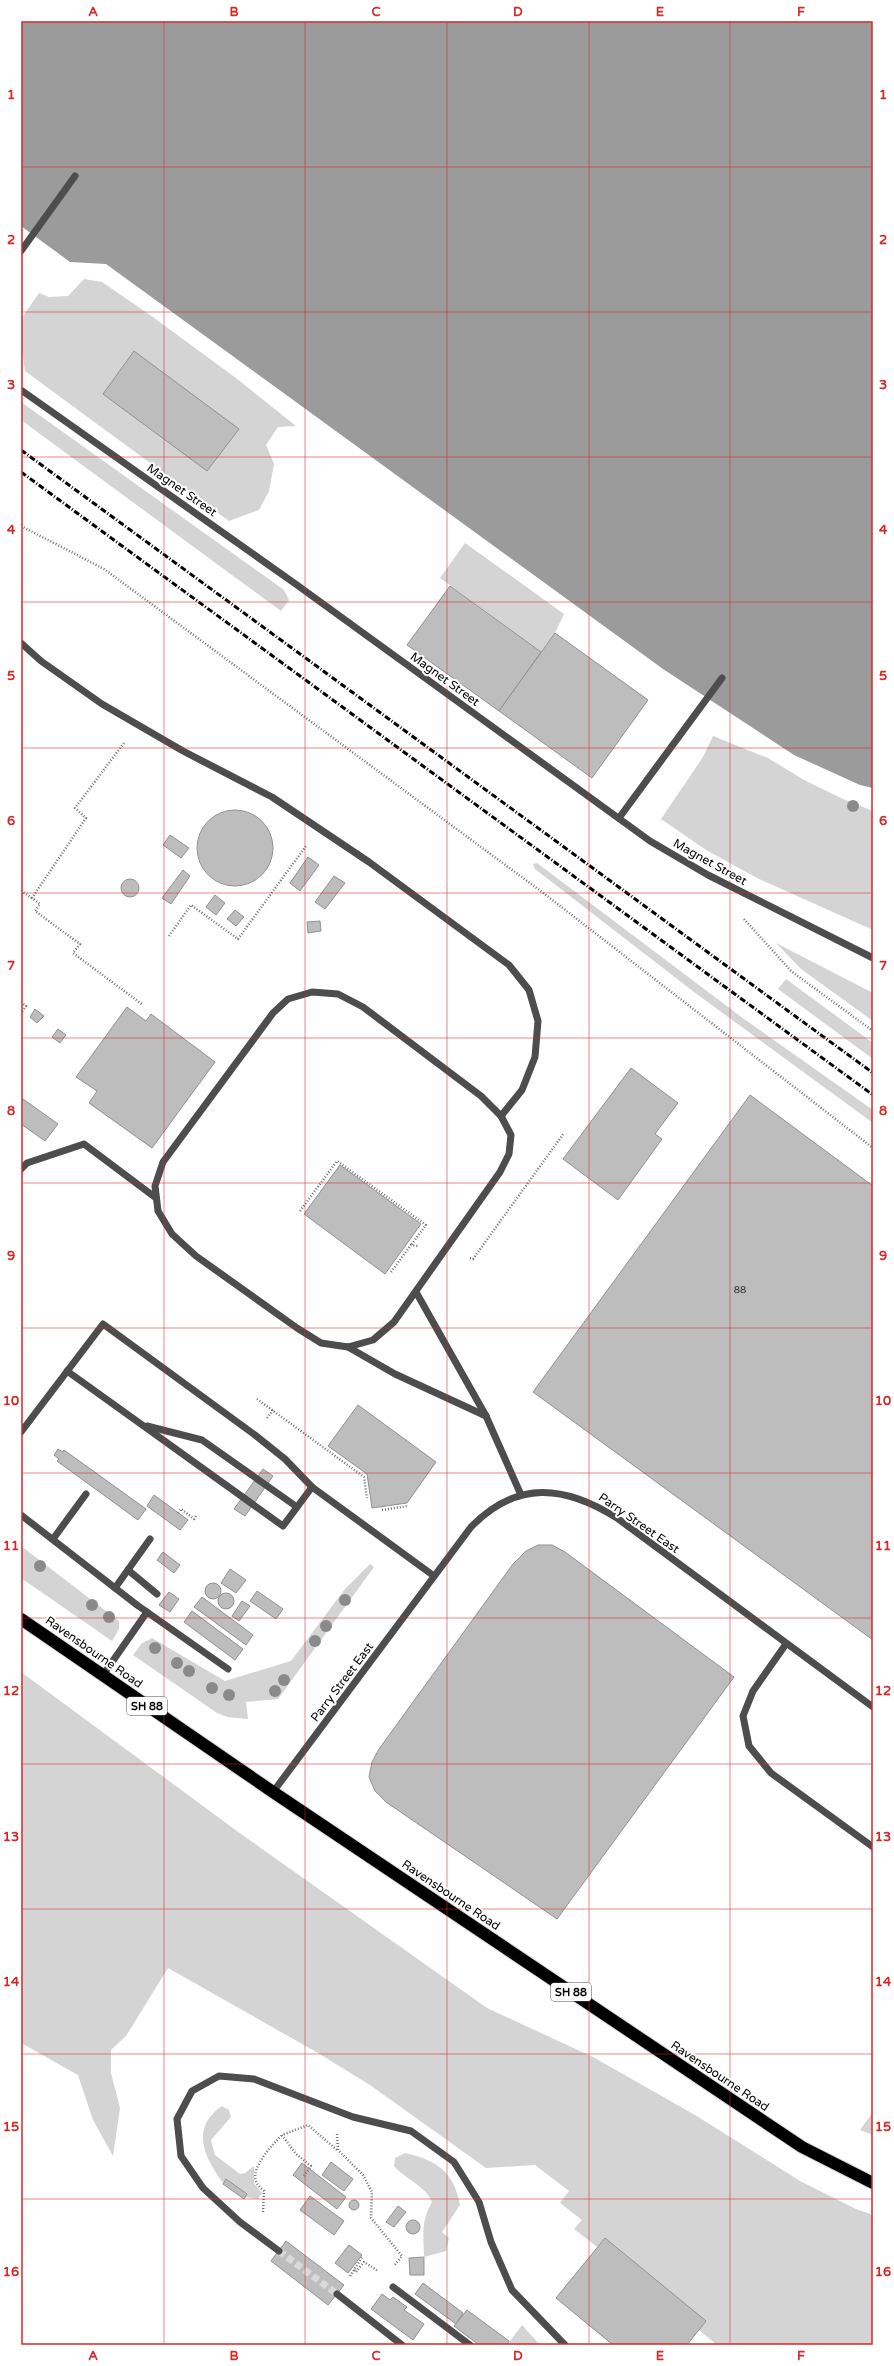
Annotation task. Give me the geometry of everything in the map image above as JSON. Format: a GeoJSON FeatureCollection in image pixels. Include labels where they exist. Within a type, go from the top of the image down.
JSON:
{"type":"FeatureCollection","features":[{"type":"Feature","properties":{"kind":"highway","name":"Ravensbourne Road"},"geometry":{"type":"LineString","coordinates":[[21,1619],[273,1792],[802,2147],[873,2183]]}},
{"type":"Feature","properties":{"kind":"street"},"geometry":{"type":"LineString","coordinates":[[21,251],[75,176]]}},
{"type":"Feature","properties":{"kind":"street","name":"Magnet Street"},"geometry":{"type":"LineString","coordinates":[[21,390],[297,585],[650,841],[708,875],[873,958]]}},
{"type":"Feature","properties":{"kind":"street"},"geometry":{"type":"LineString","coordinates":[[21,642],[53,669],[102,704],[137,725],[272,797],[319,828],[509,964],[529,990],[538,1021],[535,1057],[522,1090],[501,1116]]}},
{"type":"Feature","properties":{"kind":"street"},"geometry":{"type":"LineString","coordinates":[[619,818],[722,678]]}},
{"type":"Feature","properties":{"kind":"street"},"geometry":{"type":"LineString","coordinates":[[348,1347],[373,1340],[394,1322],[500,1172],[509,1154],[510,1135],[501,1116],[481,1096],[363,1007],[338,994],[312,992],[288,998],[269,1020],[163,1162],[155,1186],[158,1211],[172,1234],[196,1256],[297,1328],[321,1343],[348,1347],[395,1374],[486,1416]]}},
{"type":"Feature","properties":{"kind":"street"},"geometry":{"type":"LineString","coordinates":[[21,1169],[27,1163],[84,1144],[156,1198]]}},
{"type":"Feature","properties":{"kind":"street"},"geometry":{"type":"LineString","coordinates":[[416,1292],[486,1416],[521,1496]]}},
{"type":"Feature","properties":{"kind":"street"},"geometry":{"type":"LineString","coordinates":[[21,1432],[103,1324],[255,1435],[285,1459],[312,1487],[434,1576]]}},
{"type":"Feature","properties":{"kind":"street"},"geometry":{"type":"LineString","coordinates":[[67,1371],[283,1526],[312,1487]]}},
{"type":"Feature","properties":{"kind":"street"},"geometry":{"type":"LineString","coordinates":[[143,1425],[202,1440],[297,1507]]}},
{"type":"Feature","properties":{"kind":"street","name":"Parry Street East"},"geometry":{"type":"LineString","coordinates":[[273,1792],[471,1527],[484,1514],[503,1502],[538,1492],[559,1493],[594,1504],[616,1518],[873,1707]]}},
{"type":"Feature","properties":{"kind":"street"},"geometry":{"type":"LineString","coordinates":[[53,1539],[86,1494]]}},
{"type":"Feature","properties":{"kind":"street"},"geometry":{"type":"LineString","coordinates":[[21,1515],[147,1612],[228,1669]]}},
{"type":"Feature","properties":{"kind":"street"},"geometry":{"type":"LineString","coordinates":[[115,1588],[150,1539]]}},
{"type":"Feature","properties":{"kind":"street"},"geometry":{"type":"LineString","coordinates":[[128,1570],[157,1594]]}},
{"type":"Feature","properties":{"kind":"street"},"geometry":{"type":"LineString","coordinates":[[103,1675],[147,1612]]}},
{"type":"Feature","properties":{"kind":"street"},"geometry":{"type":"LineString","coordinates":[[786,1644],[753,1691],[743,1716],[749,1746],[771,1773],[873,1847]]}},
{"type":"Feature","properties":{"kind":"street"},"geometry":{"type":"LineString","coordinates":[[279,2251],[240,2222],[203,2188],[181,2156],[177,2119],[192,2091],[219,2076],[254,2079],[353,2117],[411,2130],[454,2162],[479,2202],[491,2242],[512,2290],[565,2345]]}},
{"type":"Feature","properties":{"kind":"street"},"geometry":{"type":"LineString","coordinates":[[392,2287],[470,2345]]}},
{"type":"Feature","properties":{"kind":"street"},"geometry":{"type":"LineString","coordinates":[[337,2294],[402,2345]]}},
{"type":"Feature","properties":{"kind":"path"},"geometry":{"type":"LineString","coordinates":[[21,526],[104,569],[542,892],[873,1148]]}},
{"type":"Feature","properties":{"kind":"path"},"geometry":{"type":"LineString","coordinates":[[32,898],[86,818],[75,808],[137,725]]}},
{"type":"Feature","properties":{"kind":"path"},"geometry":{"type":"LineString","coordinates":[[169,936],[191,905],[238,939],[319,828]]}},
{"type":"Feature","properties":{"kind":"path"},"geometry":{"type":"LineString","coordinates":[[21,891],[40,904],[35,910],[80,944],[73,953],[143,1005]]}},
{"type":"Feature","properties":{"kind":"path"},"geometry":{"type":"LineString","coordinates":[[21,1002],[26,1006],[21,1013]]}},
{"type":"Feature","properties":{"kind":"path"},"geometry":{"type":"LineString","coordinates":[[470,1258],[473,1259],[564,1133]]}},
{"type":"Feature","properties":{"kind":"path"},"geometry":{"type":"LineString","coordinates":[[300,1211],[337,1161],[426,1225],[391,1272]]}},
{"type":"Feature","properties":{"kind":"path"},"geometry":{"type":"LineString","coordinates":[[411,1245],[418,1246]]}},
{"type":"Feature","properties":{"kind":"path"},"geometry":{"type":"LineString","coordinates":[[257,1399],[364,1477],[368,1505]]}},
{"type":"Feature","properties":{"kind":"path"},"geometry":{"type":"LineString","coordinates":[[267,1418],[273,1410]]}},
{"type":"Feature","properties":{"kind":"path"},"geometry":{"type":"LineString","coordinates":[[377,1510],[408,1506]]}},
{"type":"Feature","properties":{"kind":"path"},"geometry":{"type":"LineString","coordinates":[[178,1513],[181,1509],[194,1519],[196,1516]]}},
{"type":"Feature","properties":{"kind":"path"},"geometry":{"type":"LineString","coordinates":[[336,2111],[338,2150]]}},
{"type":"Feature","properties":{"kind":"path"},"geometry":{"type":"LineString","coordinates":[[253,2232],[262,2217],[264,2199],[264,2191],[256,2182],[255,2174],[268,2149],[282,2135],[308,2125],[338,2150],[363,2175],[372,2192],[370,2218],[402,2256],[390,2271]]}},
{"type":"Feature","properties":{"kind":"path"},"geometry":{"type":"LineString","coordinates":[[282,2135],[296,2154],[311,2166],[304,2176]]}},
{"type":"Feature","properties":{"kind":"path"},"geometry":{"type":"LineString","coordinates":[[350,2276],[364,2256]]}},
{"type":"Feature","properties":{"kind":"path"},"geometry":{"type":"LineString","coordinates":[[354,2270],[356,2272],[364,2262],[381,2272]]}},
{"type":"Feature","properties":{"kind":"shaded area"},"geometry":{"type":"Polygon","coordinates":[[[21,21],[873,21],[873,788],[860,785],[794,755],[663,669],[106,264],[70,262],[21,226],[21,21]]]}},
{"type":"Feature","properties":{"kind":"shaded area"},"geometry":{"type":"Polygon","coordinates":[[[84,279],[102,282],[150,315],[236,378],[296,426],[278,427],[266,445],[274,464],[269,491],[259,510],[229,521],[25,371],[21,345],[21,319],[39,293],[49,297],[68,296],[84,279]]]}},
{"type":"Feature","properties":{"kind":"shaded area"},"geometry":{"type":"Polygon","coordinates":[[[21,402],[284,590],[289,600],[281,611],[21,420],[21,402]]]}},
{"type":"Feature","properties":{"kind":"shaded area"},"geometry":{"type":"Polygon","coordinates":[[[465,543],[564,614],[555,633],[541,652],[440,578],[465,543]]]}},
{"type":"Feature","properties":{"kind":"shaded area"},"geometry":{"type":"Polygon","coordinates":[[[713,736],[768,758],[804,780],[843,799],[873,811],[873,930],[759,879],[706,850],[661,819],[703,757],[713,736]]]}},
{"type":"Feature","properties":{"kind":"shaded area"},"geometry":{"type":"Polygon","coordinates":[[[537,863],[744,1019],[873,1110],[873,1123],[694,992],[535,869],[533,864],[537,863]]]}},
{"type":"Feature","properties":{"kind":"shaded area"},"geometry":{"type":"Polygon","coordinates":[[[776,943],[873,993],[873,1021],[801,969],[776,943]]]}},
{"type":"Feature","properties":{"kind":"shaded area"},"geometry":{"type":"Polygon","coordinates":[[[786,979],[873,1043],[873,1059],[778,989],[786,979]]]}},
{"type":"Feature","properties":{"kind":"shaded area"},"geometry":{"type":"Polygon","coordinates":[[[21,1546],[119,1621],[119,1629],[112,1641],[21,1578],[21,1546]]]}},
{"type":"Feature","properties":{"kind":"shaded area"},"geometry":{"type":"Polygon","coordinates":[[[370,1564],[374,1567],[278,1699],[246,1702],[248,1719],[227,1717],[217,1713],[133,1655],[142,1643],[152,1638],[225,1681],[291,1661],[345,1589],[370,1564]]]}},
{"type":"Feature","properties":{"kind":"shaded area"},"geometry":{"type":"Polygon","coordinates":[[[21,1672],[241,1834],[487,2008],[593,2057],[695,2115],[800,2181],[856,2209],[873,2215],[873,2345],[717,2345],[699,2330],[706,2321],[605,2239],[597,2247],[574,2229],[582,2220],[560,2203],[569,2191],[535,2165],[486,2168],[370,2085],[318,2053],[168,1968],[126,2036],[111,2050],[111,2073],[120,2108],[113,2156],[93,2120],[78,2075],[21,2043],[21,1672]]]}},
{"type":"Feature","properties":{"kind":"shaded area"},"geometry":{"type":"Polygon","coordinates":[[[222,2106],[229,2110],[231,2117],[211,2140],[215,2155],[240,2174],[245,2173],[254,2166],[254,2183],[262,2193],[258,2199],[245,2197],[247,2194],[226,2179],[223,2183],[210,2163],[206,2153],[203,2143],[203,2133],[206,2124],[212,2115],[222,2106]]]}},
{"type":"Feature","properties":{"kind":"shaded area"},"geometry":{"type":"Polygon","coordinates":[[[873,2112],[873,2135],[860,2130],[873,2112]]]}},
{"type":"Feature","properties":{"kind":"shaded area"},"geometry":{"type":"Polygon","coordinates":[[[405,2153],[426,2159],[435,2164],[442,2169],[453,2184],[460,2205],[442,2232],[449,2238],[446,2251],[424,2257],[424,2223],[428,2209],[432,2202],[420,2187],[394,2166],[395,2158],[405,2153]]]}},
{"type":"Feature","properties":{"kind":"shaded area"},"geometry":{"type":"Polygon","coordinates":[[[522,2325],[540,2345],[507,2345],[522,2325]]]}},
{"type":"Feature","properties":{"kind":"building"},"geometry":{"type":"Polygon","coordinates":[[[134,351],[239,429],[207,471],[103,394],[134,351]]]}},
{"type":"Feature","properties":{"kind":"building"},"geometry":{"type":"Polygon","coordinates":[[[450,586],[541,652],[499,711],[407,645],[450,586]]]}},
{"type":"Feature","properties":{"kind":"building"},"geometry":{"type":"Polygon","coordinates":[[[555,633],[648,700],[592,778],[499,711],[555,633]]]}},
{"type":"Feature","properties":{"kind":"building"},"geometry":{"type":"Polygon","coordinates":[[[235,810],[249,813],[262,821],[270,834],[273,848],[270,862],[262,875],[249,883],[235,886],[221,883],[208,875],[200,862],[197,848],[200,834],[208,821],[221,813],[235,810]]]}},
{"type":"Feature","properties":{"kind":"building"},"geometry":{"type":"Polygon","coordinates":[[[170,835],[189,848],[181,858],[163,845],[170,835]]]}},
{"type":"Feature","properties":{"kind":"building"},"geometry":{"type":"Polygon","coordinates":[[[308,857],[319,865],[300,891],[290,883],[308,857]]]}},
{"type":"Feature","properties":{"kind":"building"},"geometry":{"type":"Polygon","coordinates":[[[183,870],[190,876],[171,904],[162,898],[183,870]]]}},
{"type":"Feature","properties":{"kind":"building"},"geometry":{"type":"Polygon","coordinates":[[[334,876],[345,883],[325,909],[315,902],[334,876]]]}},
{"type":"Feature","properties":{"kind":"building"},"geometry":{"type":"Polygon","coordinates":[[[130,879],[136,882],[139,888],[136,894],[130,897],[124,894],[121,888],[124,882],[130,879]]]}},
{"type":"Feature","properties":{"kind":"building"},"geometry":{"type":"Polygon","coordinates":[[[215,895],[225,903],[216,915],[206,907],[215,895]]]}},
{"type":"Feature","properties":{"kind":"building"},"geometry":{"type":"Polygon","coordinates":[[[235,910],[244,917],[236,926],[227,919],[235,910]]]}},
{"type":"Feature","properties":{"kind":"building"},"geometry":{"type":"Polygon","coordinates":[[[320,921],[321,931],[308,933],[307,922],[320,921]]]}},
{"type":"Feature","properties":{"kind":"building"},"geometry":{"type":"Polygon","coordinates":[[[127,1007],[146,1021],[151,1014],[215,1062],[152,1148],[89,1103],[97,1091],[76,1077],[127,1007]]]}},
{"type":"Feature","properties":{"kind":"building"},"geometry":{"type":"Polygon","coordinates":[[[35,1009],[44,1016],[37,1023],[30,1017],[35,1009]]]}},
{"type":"Feature","properties":{"kind":"building"},"geometry":{"type":"Polygon","coordinates":[[[58,1029],[66,1035],[60,1043],[52,1037],[58,1029]]]}},
{"type":"Feature","properties":{"kind":"building"},"geometry":{"type":"Polygon","coordinates":[[[631,1068],[678,1103],[655,1134],[662,1139],[618,1200],[563,1159],[631,1068]]]}},
{"type":"Feature","properties":{"kind":"building"},"geometry":{"type":"Polygon","coordinates":[[[750,1095],[873,1186],[873,1640],[533,1392],[750,1095]]]}},
{"type":"Feature","properties":{"kind":"building"},"geometry":{"type":"Polygon","coordinates":[[[23,1099],[58,1124],[45,1141],[21,1124],[21,1102],[23,1099]]]}},
{"type":"Feature","properties":{"kind":"building"},"geometry":{"type":"Polygon","coordinates":[[[340,1165],[421,1224],[385,1274],[304,1214],[340,1165]]]}},
{"type":"Feature","properties":{"kind":"building"},"geometry":{"type":"Polygon","coordinates":[[[358,1405],[436,1462],[407,1503],[372,1508],[367,1474],[328,1446],[358,1405]]]}},
{"type":"Feature","properties":{"kind":"building"},"geometry":{"type":"Polygon","coordinates":[[[58,1449],[63,1452],[64,1450],[146,1509],[138,1520],[57,1461],[59,1459],[54,1455],[58,1449]]]}},
{"type":"Feature","properties":{"kind":"building"},"geometry":{"type":"Polygon","coordinates":[[[263,1469],[273,1476],[245,1516],[234,1509],[263,1469]]]}},
{"type":"Feature","properties":{"kind":"building"},"geometry":{"type":"Polygon","coordinates":[[[154,1495],[188,1520],[180,1530],[147,1506],[154,1495]]]}},
{"type":"Feature","properties":{"kind":"building"},"geometry":{"type":"Polygon","coordinates":[[[538,1545],[552,1545],[565,1552],[734,1677],[557,1919],[386,1802],[375,1791],[369,1777],[372,1762],[379,1749],[513,1564],[526,1551],[538,1545]]]}},
{"type":"Feature","properties":{"kind":"building"},"geometry":{"type":"Polygon","coordinates":[[[163,1552],[180,1565],[174,1573],[157,1560],[163,1552]]]}},
{"type":"Feature","properties":{"kind":"building"},"geometry":{"type":"Polygon","coordinates":[[[230,1569],[246,1580],[236,1593],[221,1583],[230,1569]]]}},
{"type":"Feature","properties":{"kind":"building"},"geometry":{"type":"Polygon","coordinates":[[[213,1583],[220,1588],[221,1591],[216,1598],[213,1599],[206,1594],[205,1591],[210,1584],[213,1583]]]}},
{"type":"Feature","properties":{"kind":"building"},"geometry":{"type":"Polygon","coordinates":[[[257,1591],[283,1609],[276,1619],[250,1601],[257,1591]]]}},
{"type":"Feature","properties":{"kind":"building"},"geometry":{"type":"Polygon","coordinates":[[[169,1592],[179,1599],[170,1612],[159,1605],[169,1592]]]}},
{"type":"Feature","properties":{"kind":"building"},"geometry":{"type":"Polygon","coordinates":[[[226,1593],[233,1598],[234,1601],[229,1608],[226,1609],[219,1604],[218,1601],[223,1594],[226,1593]]]}},
{"type":"Feature","properties":{"kind":"building"},"geometry":{"type":"Polygon","coordinates":[[[202,1597],[253,1635],[246,1645],[194,1607],[202,1597]]]}},
{"type":"Feature","properties":{"kind":"building"},"geometry":{"type":"Polygon","coordinates":[[[242,1601],[250,1606],[239,1621],[232,1616],[242,1601]]]}},
{"type":"Feature","properties":{"kind":"building"},"geometry":{"type":"Polygon","coordinates":[[[192,1611],[243,1649],[235,1660],[184,1622],[192,1611]]]}},
{"type":"Feature","properties":{"kind":"building"},"geometry":{"type":"Polygon","coordinates":[[[331,2162],[353,2179],[344,2191],[322,2175],[331,2162]]]}},
{"type":"Feature","properties":{"kind":"building"},"geometry":{"type":"Polygon","coordinates":[[[302,2163],[346,2197],[337,2209],[293,2175],[302,2163]]]}},
{"type":"Feature","properties":{"kind":"building"},"geometry":{"type":"Polygon","coordinates":[[[226,2179],[247,2194],[244,2199],[223,2184],[226,2179]]]}},
{"type":"Feature","properties":{"kind":"building"},"geometry":{"type":"Polygon","coordinates":[[[310,2196],[344,2221],[334,2235],[300,2210],[310,2196]]]}},
{"type":"Feature","properties":{"kind":"building"},"geometry":{"type":"Polygon","coordinates":[[[352,2200],[356,2200],[359,2205],[356,2210],[352,2210],[349,2207],[349,2203],[352,2200]]]}},
{"type":"Feature","properties":{"kind":"building"},"geometry":{"type":"Polygon","coordinates":[[[398,2206],[406,2212],[394,2227],[386,2222],[398,2206]]]}},
{"type":"Feature","properties":{"kind":"building"},"geometry":{"type":"Polygon","coordinates":[[[413,2220],[418,2222],[420,2227],[418,2232],[413,2234],[408,2232],[406,2227],[408,2222],[413,2220]]]}},
{"type":"Feature","properties":{"kind":"building"},"geometry":{"type":"Polygon","coordinates":[[[605,2238],[706,2321],[687,2345],[613,2345],[556,2298],[605,2238]]]}},
{"type":"Feature","properties":{"kind":"building"},"geometry":{"type":"Polygon","coordinates":[[[286,2241],[344,2285],[328,2305],[271,2261],[286,2241]]]}},
{"type":"Feature","properties":{"kind":"building"},"geometry":{"type":"Polygon","coordinates":[[[349,2245],[362,2255],[348,2273],[335,2263],[349,2245]]]}},
{"type":"Feature","properties":{"kind":"building"},"geometry":{"type":"Polygon","coordinates":[[[424,2257],[424,2275],[410,2275],[409,2258],[424,2257]]]}},
{"type":"Feature","properties":{"kind":"building"},"geometry":{"type":"Polygon","coordinates":[[[423,2283],[463,2313],[456,2324],[415,2294],[423,2283]]]}},
{"type":"Feature","properties":{"kind":"building"},"geometry":{"type":"Polygon","coordinates":[[[382,2294],[390,2300],[393,2297],[407,2307],[404,2310],[424,2324],[413,2340],[371,2309],[382,2294]]]}},
{"type":"Feature","properties":{"kind":"building"},"geometry":{"type":"Polygon","coordinates":[[[467,2310],[509,2341],[507,2345],[479,2345],[454,2326],[467,2310]]]}},
{"type":"Feature","properties":{"kind":"tunnel"},"geometry":{"type":"LineString","coordinates":[[279,2251],[337,2294]]}},
{"type":"Feature","properties":{"kind":"railway"},"geometry":{"type":"LineString","coordinates":[[21,450],[873,1073]]}},
{"type":"Feature","properties":{"kind":"railway"},"geometry":{"type":"LineString","coordinates":[[21,472],[873,1095]]}}]}
